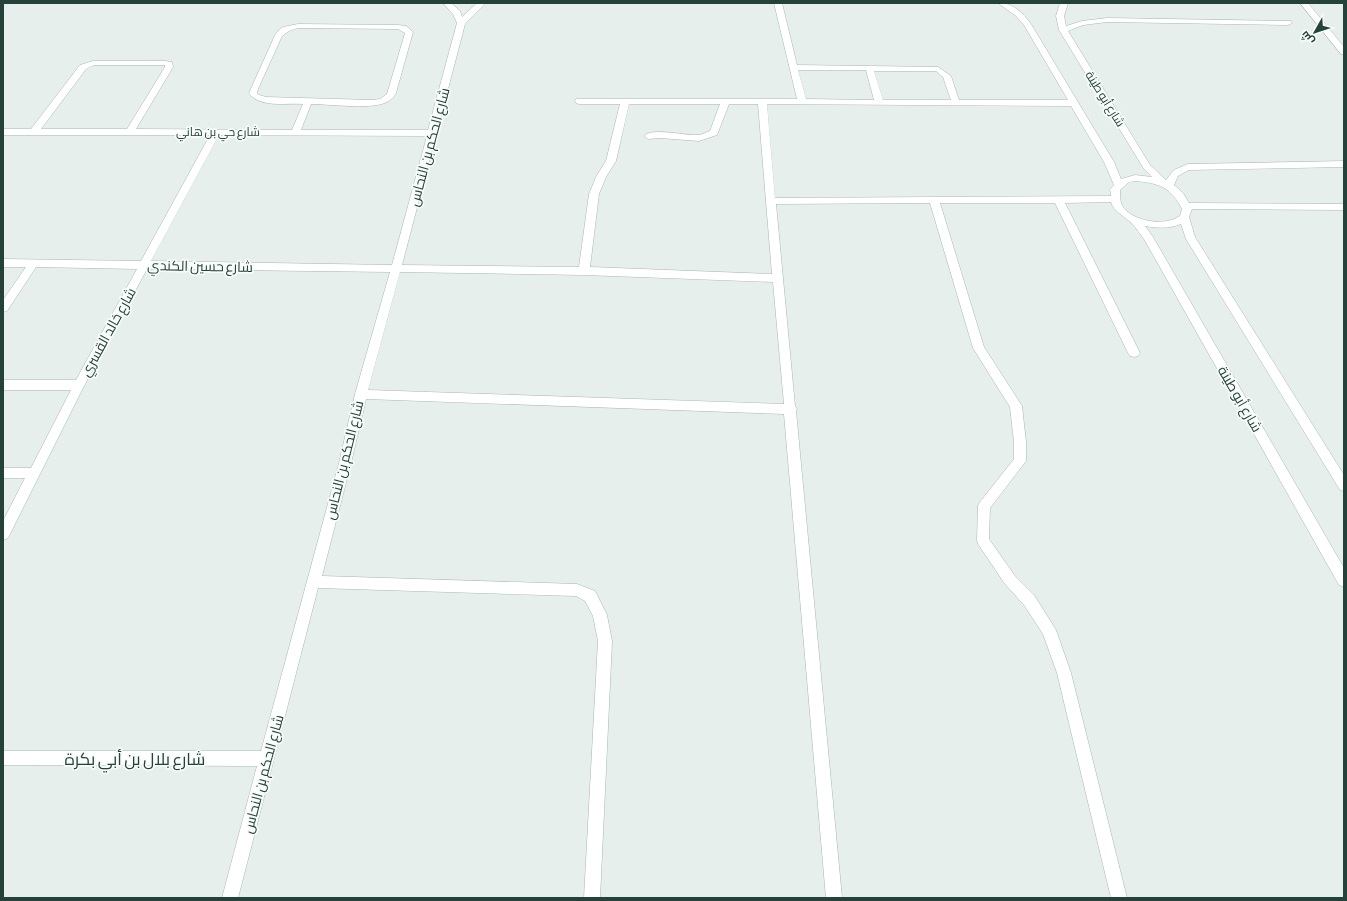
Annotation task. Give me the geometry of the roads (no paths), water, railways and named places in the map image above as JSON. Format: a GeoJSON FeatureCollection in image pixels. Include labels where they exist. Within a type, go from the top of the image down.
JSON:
{"type":"FeatureCollection","features":[{"type":"Feature","properties":{"kind":"street"},"geometry":{"type":"LineString","coordinates":[[447,3],[457,13],[461,23],[482,3]]}},
{"type":"Feature","properties":{"kind":"street"},"geometry":{"type":"LineString","coordinates":[[778,3],[802,102]]}},
{"type":"Feature","properties":{"kind":"street"},"geometry":{"type":"LineString","coordinates":[[1002,3],[1019,14],[1027,24],[1112,167],[1119,185]]}},
{"type":"Feature","properties":{"kind":"street","name":"شارع أبو طينة"},"geometry":{"type":"LineString","coordinates":[[1064,3],[1060,11],[1059,20],[1063,30],[1147,166],[1160,180],[1169,186]]}},
{"type":"Feature","properties":{"kind":"street"},"geometry":{"type":"LineString","coordinates":[[1304,3],[1344,52]]}},
{"type":"Feature","properties":{"kind":"street"},"geometry":{"type":"LineString","coordinates":[[1063,30],[1082,23],[1107,20],[1288,23]]}},
{"type":"Feature","properties":{"kind":"street","name":"شارع الحكم بن النحاس"},"geometry":{"type":"LineString","coordinates":[[230,898],[345,463],[361,394],[396,269],[461,23]]}},
{"type":"Feature","properties":{"kind":"street"},"geometry":{"type":"LineString","coordinates":[[305,26],[398,27],[409,32],[392,93],[385,100],[372,103],[308,101],[260,99],[253,93],[281,32],[292,27],[305,26]]}},
{"type":"Feature","properties":{"kind":"street"},"geometry":{"type":"LineString","coordinates":[[34,132],[85,65],[93,63],[168,63],[169,67],[130,132]]}},
{"type":"Feature","properties":{"kind":"street"},"geometry":{"type":"LineString","coordinates":[[793,67],[934,69],[942,71],[947,76],[956,103]]}},
{"type":"Feature","properties":{"kind":"street"},"geometry":{"type":"LineString","coordinates":[[869,68],[879,102]]}},
{"type":"Feature","properties":{"kind":"street"},"geometry":{"type":"LineString","coordinates":[[295,132],[308,101]]}},
{"type":"Feature","properties":{"kind":"street"},"geometry":{"type":"LineString","coordinates":[[579,101],[1074,103]]}},
{"type":"Feature","properties":{"kind":"street"},"geometry":{"type":"LineString","coordinates":[[584,271],[594,194],[601,177],[611,161],[625,101]]}},
{"type":"Feature","properties":{"kind":"street"},"geometry":{"type":"LineString","coordinates":[[648,136],[660,135],[699,138],[714,133],[726,102]]}},
{"type":"Feature","properties":{"kind":"street"},"geometry":{"type":"LineString","coordinates":[[762,102],[791,409],[834,898]]}},
{"type":"Feature","properties":{"kind":"street","name":"شارع حي بن هاني"},"geometry":{"type":"LineString","coordinates":[[3,132],[432,133]]}},
{"type":"Feature","properties":{"kind":"street","name":"شارع خالد القسري"},"geometry":{"type":"LineString","coordinates":[[3,534],[79,385],[216,132]]}},
{"type":"Feature","properties":{"kind":"street"},"geometry":{"type":"LineString","coordinates":[[1169,186],[1171,178],[1177,171],[1188,167],[1344,164]]}},
{"type":"Feature","properties":{"kind":"street"},"geometry":{"type":"LineString","coordinates":[[1185,212],[1180,222],[1163,226],[1153,225],[1124,213],[1115,199],[1115,189],[1126,180],[1135,178],[1146,179],[1169,186],[1177,192],[1185,212],[1190,237],[1344,486]]}},
{"type":"Feature","properties":{"kind":"street"},"geometry":{"type":"LineString","coordinates":[[771,202],[1115,199]]}},
{"type":"Feature","properties":{"kind":"street"},"geometry":{"type":"LineString","coordinates":[[934,200],[979,348],[1016,406],[1020,442],[1020,461],[984,506],[983,540],[1010,580],[1029,600],[1049,630],[1064,673],[1119,898]]}},
{"type":"Feature","properties":{"kind":"street"},"geometry":{"type":"LineString","coordinates":[[1058,200],[1134,353]]}},
{"type":"Feature","properties":{"kind":"street"},"geometry":{"type":"LineString","coordinates":[[1185,212],[1344,207]]}},
{"type":"Feature","properties":{"kind":"street","name":"شارع أبو طينة"},"geometry":{"type":"LineString","coordinates":[[1133,218],[1148,237],[1344,581]]}},
{"type":"Feature","properties":{"kind":"street","name":"شارع حسين الكندي"},"geometry":{"type":"LineString","coordinates":[[3,263],[584,271],[778,278]]}},
{"type":"Feature","properties":{"kind":"street"},"geometry":{"type":"LineString","coordinates":[[3,308],[32,264]]}},
{"type":"Feature","properties":{"kind":"street"},"geometry":{"type":"LineString","coordinates":[[3,385],[79,385]]}},
{"type":"Feature","properties":{"kind":"street"},"geometry":{"type":"LineString","coordinates":[[361,394],[791,409]]}},
{"type":"Feature","properties":{"kind":"street"},"geometry":{"type":"LineString","coordinates":[[3,473],[34,473]]}},
{"type":"Feature","properties":{"kind":"street"},"geometry":{"type":"LineString","coordinates":[[313,582],[577,590],[590,596],[600,615],[605,641],[592,898]]}},
{"type":"Feature","properties":{"kind":"street","name":"شارع بلال بن أبي بكرة"},"geometry":{"type":"LineString","coordinates":[[3,758],[267,759]]}}]}
